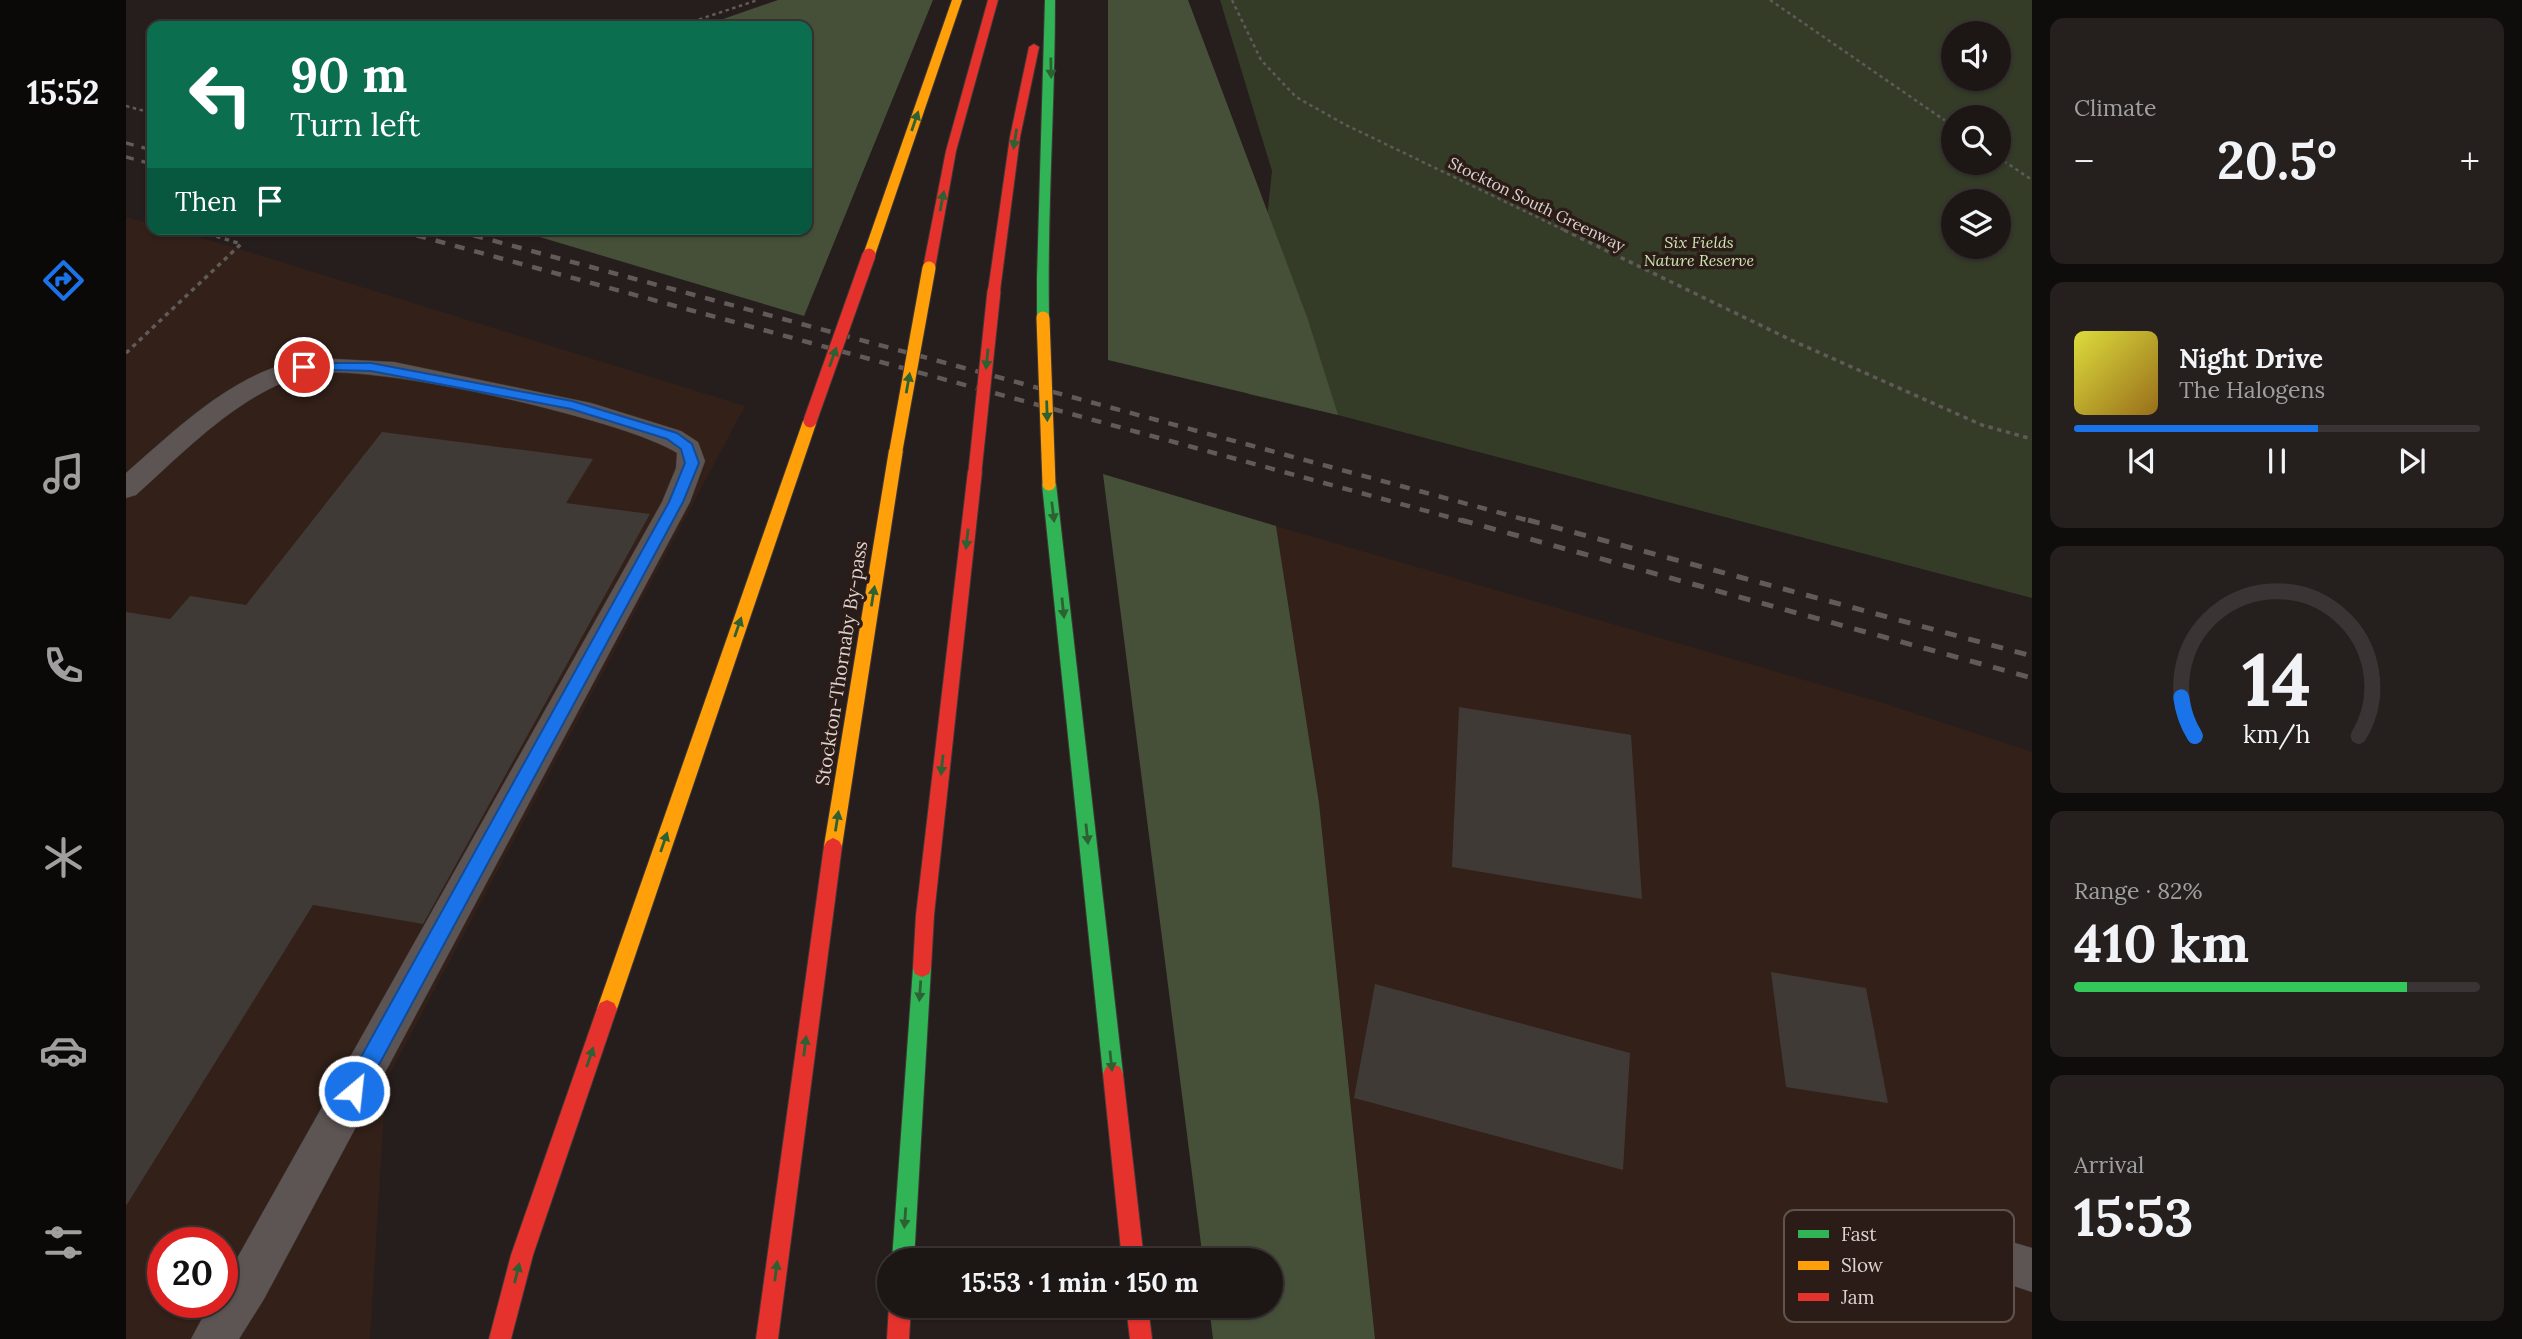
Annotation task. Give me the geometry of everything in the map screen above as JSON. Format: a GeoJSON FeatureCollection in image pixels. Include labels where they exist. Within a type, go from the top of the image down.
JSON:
{"type":"FeatureCollection","features":[{"type":"Feature","properties":{"kind":"highway"},"geometry":{"type":"LineString","coordinates":[[500,1339],[522,1255],[957,0]]}},
{"type":"Feature","properties":{"kind":"highway","name":"Stockton-Thornaby By-pass"},"geometry":{"type":"LineString","coordinates":[[767,1339],[822,915],[896,450],[951,152],[993,0]]}},
{"type":"Feature","properties":{"kind":"highway"},"geometry":{"type":"LineString","coordinates":[[904,1248],[925,915],[994,291],[1015,137],[1043,0]]}},
{"type":"Feature","properties":{"kind":"highway"},"geometry":{"type":"LineString","coordinates":[[1050,0],[1051,80],[1041,241],[1049,484],[1132,1248]]}},
{"type":"Feature","properties":{"kind":"highway"},"geometry":{"type":"LineString","coordinates":[[898,1339],[899,1318]]}},
{"type":"Feature","properties":{"kind":"highway"},"geometry":{"type":"LineString","coordinates":[[1138,1318],[1141,1339]]}},
{"type":"Feature","properties":{"kind":"lane"},"geometry":{"type":"LineString","coordinates":[[126,488],[197,427],[272,377],[304,367],[371,367],[572,405],[672,436],[687,447],[692,463],[676,502],[256,1272],[213,1339]]}},
{"type":"Feature","properties":{"kind":"lane"},"geometry":{"type":"LineString","coordinates":[[2014,1265],[2032,1270]]}},
{"type":"Feature","properties":{"kind":"path"},"geometry":{"type":"LineString","coordinates":[[694,21],[758,0]]}},
{"type":"Feature","properties":{"kind":"path","name":"Stockton South Greenway"},"geometry":{"type":"LineString","coordinates":[[1232,0],[1261,60],[1296,97],[1344,124],[1791,340],[1982,425],[2032,439]]}},
{"type":"Feature","properties":{"kind":"path"},"geometry":{"type":"LineString","coordinates":[[1770,0],[1941,118]]}},
{"type":"Feature","properties":{"kind":"path"},"geometry":{"type":"LineString","coordinates":[[126,106],[147,112]]}},
{"type":"Feature","properties":{"kind":"path"},"geometry":{"type":"LineString","coordinates":[[2011,166],[2032,180]]}},
{"type":"Feature","properties":{"kind":"path"},"geometry":{"type":"LineString","coordinates":[[126,353],[242,244],[213,235]]}},
{"type":"Feature","properties":{"kind":"shaded area"},"geometry":{"type":"Polygon","coordinates":[[[126,217],[147,223],[147,235],[192,235],[745,406],[386,1081],[370,1339],[126,1339],[126,217]]]}},
{"type":"Feature","properties":{"kind":"shaded area"},"geometry":{"type":"Polygon","coordinates":[[[1276,526],[1880,702],[2032,752],[2032,1339],[1375,1339],[1319,803],[1276,526]]]}},
{"type":"Feature","properties":{"kind":"green space"},"geometry":{"type":"Polygon","coordinates":[[[778,0],[933,0],[804,316],[533,235],[812,235],[812,21],[717,21],[778,0]]]}},
{"type":"Feature","properties":{"kind":"green space"},"geometry":{"type":"Polygon","coordinates":[[[1108,0],[1188,0],[1307,317],[1338,415],[1108,360],[1108,0]]]}},
{"type":"Feature","properties":{"kind":"green space","name":"Six Fields Nature Reserve"},"geometry":{"type":"Polygon","coordinates":[[[1220,0],[2032,0],[2032,598],[1338,415],[1248,394],[1272,171],[1220,0]]]}},
{"type":"Feature","properties":{"kind":"green space"},"geometry":{"type":"Polygon","coordinates":[[[1103,474],[1276,526],[1319,803],[1375,1339],[1213,1339],[1210,1318],[1283,1318],[1283,1248],[1201,1248],[1103,474]]]}},
{"type":"Feature","properties":{"kind":"building"},"geometry":{"type":"Polygon","coordinates":[[[382,432],[593,459],[566,503],[650,514],[423,924],[313,905],[126,1206],[126,612],[170,619],[190,596],[246,605],[382,432]]]}},
{"type":"Feature","properties":{"kind":"building"},"geometry":{"type":"Polygon","coordinates":[[[1459,707],[1631,735],[1642,899],[1452,867],[1459,707]]]}},
{"type":"Feature","properties":{"kind":"building"},"geometry":{"type":"Polygon","coordinates":[[[1771,972],[1866,988],[1888,1103],[1786,1087],[1771,972]]]}},
{"type":"Feature","properties":{"kind":"building"},"geometry":{"type":"Polygon","coordinates":[[[1375,984],[1630,1053],[1623,1170],[1354,1098],[1375,984]]]}},
{"type":"Feature","properties":{"kind":"railway"},"geometry":{"type":"LineString","coordinates":[[126,143],[147,149]]}},
{"type":"Feature","properties":{"kind":"railway"},"geometry":{"type":"LineString","coordinates":[[126,157],[147,163]]}},
{"type":"Feature","properties":{"kind":"railway"},"geometry":{"type":"LineString","coordinates":[[415,235],[1467,522]]}},
{"type":"Feature","properties":{"kind":"railway"},"geometry":{"type":"LineString","coordinates":[[472,235],[1534,522]]}},
{"type":"Feature","properties":{"kind":"railway"},"geometry":{"type":"LineString","coordinates":[[1461,520],[2032,678]]}},
{"type":"Feature","properties":{"kind":"railway"},"geometry":{"type":"LineString","coordinates":[[1528,520],[2032,656]]}},
{"type":"Feature","properties":{"kind":"traffic: fast"},"geometry":{"type":"LineString","coordinates":[[1043,318],[1050,0]]}},
{"type":"Feature","properties":{"kind":"traffic: fast"},"geometry":{"type":"LineString","coordinates":[[1049,484],[1113,1074]]}},
{"type":"Feature","properties":{"kind":"traffic: fast"},"geometry":{"type":"LineString","coordinates":[[904,1248],[922,968]]}},
{"type":"Feature","properties":{"kind":"traffic: slow"},"geometry":{"type":"LineString","coordinates":[[869,255],[957,0]]}},
{"type":"Feature","properties":{"kind":"traffic: slow"},"geometry":{"type":"LineString","coordinates":[[896,450],[929,268]]}},
{"type":"Feature","properties":{"kind":"traffic: slow"},"geometry":{"type":"LineString","coordinates":[[1043,318],[1049,484]]}},
{"type":"Feature","properties":{"kind":"traffic: slow"},"geometry":{"type":"LineString","coordinates":[[607,1009],[810,421]]}},
{"type":"Feature","properties":{"kind":"traffic: slow"},"geometry":{"type":"LineString","coordinates":[[833,846],[896,450]]}},
{"type":"Feature","properties":{"kind":"traffic: jam"},"geometry":{"type":"LineString","coordinates":[[929,268],[951,151],[993,0]]}},
{"type":"Feature","properties":{"kind":"traffic: jam"},"geometry":{"type":"LineString","coordinates":[[994,291],[1015,137],[1034,47]]}},
{"type":"Feature","properties":{"kind":"traffic: jam"},"geometry":{"type":"LineString","coordinates":[[810,421],[869,255]]}},
{"type":"Feature","properties":{"kind":"traffic: jam"},"geometry":{"type":"LineString","coordinates":[[975,471],[994,291]]}},
{"type":"Feature","properties":{"kind":"traffic: jam"},"geometry":{"type":"LineString","coordinates":[[922,968],[925,915],[975,471]]}},
{"type":"Feature","properties":{"kind":"traffic: jam"},"geometry":{"type":"LineString","coordinates":[[767,1339],[833,846]]}},
{"type":"Feature","properties":{"kind":"traffic: jam"},"geometry":{"type":"LineString","coordinates":[[500,1339],[522,1255],[607,1009]]}},
{"type":"Feature","properties":{"kind":"traffic: jam"},"geometry":{"type":"LineString","coordinates":[[1113,1074],[1132,1248]]}},
{"type":"Feature","properties":{"kind":"traffic: jam"},"geometry":{"type":"LineString","coordinates":[[898,1339],[899,1318]]}},
{"type":"Feature","properties":{"kind":"traffic: jam"},"geometry":{"type":"LineString","coordinates":[[1138,1318],[1141,1339]]}},
{"type":"Feature","properties":{"kind":"route"},"geometry":{"type":"LineString","coordinates":[[304,367],[371,367],[572,405],[672,436],[687,447],[692,463],[676,502],[354,1091]]}}]}
